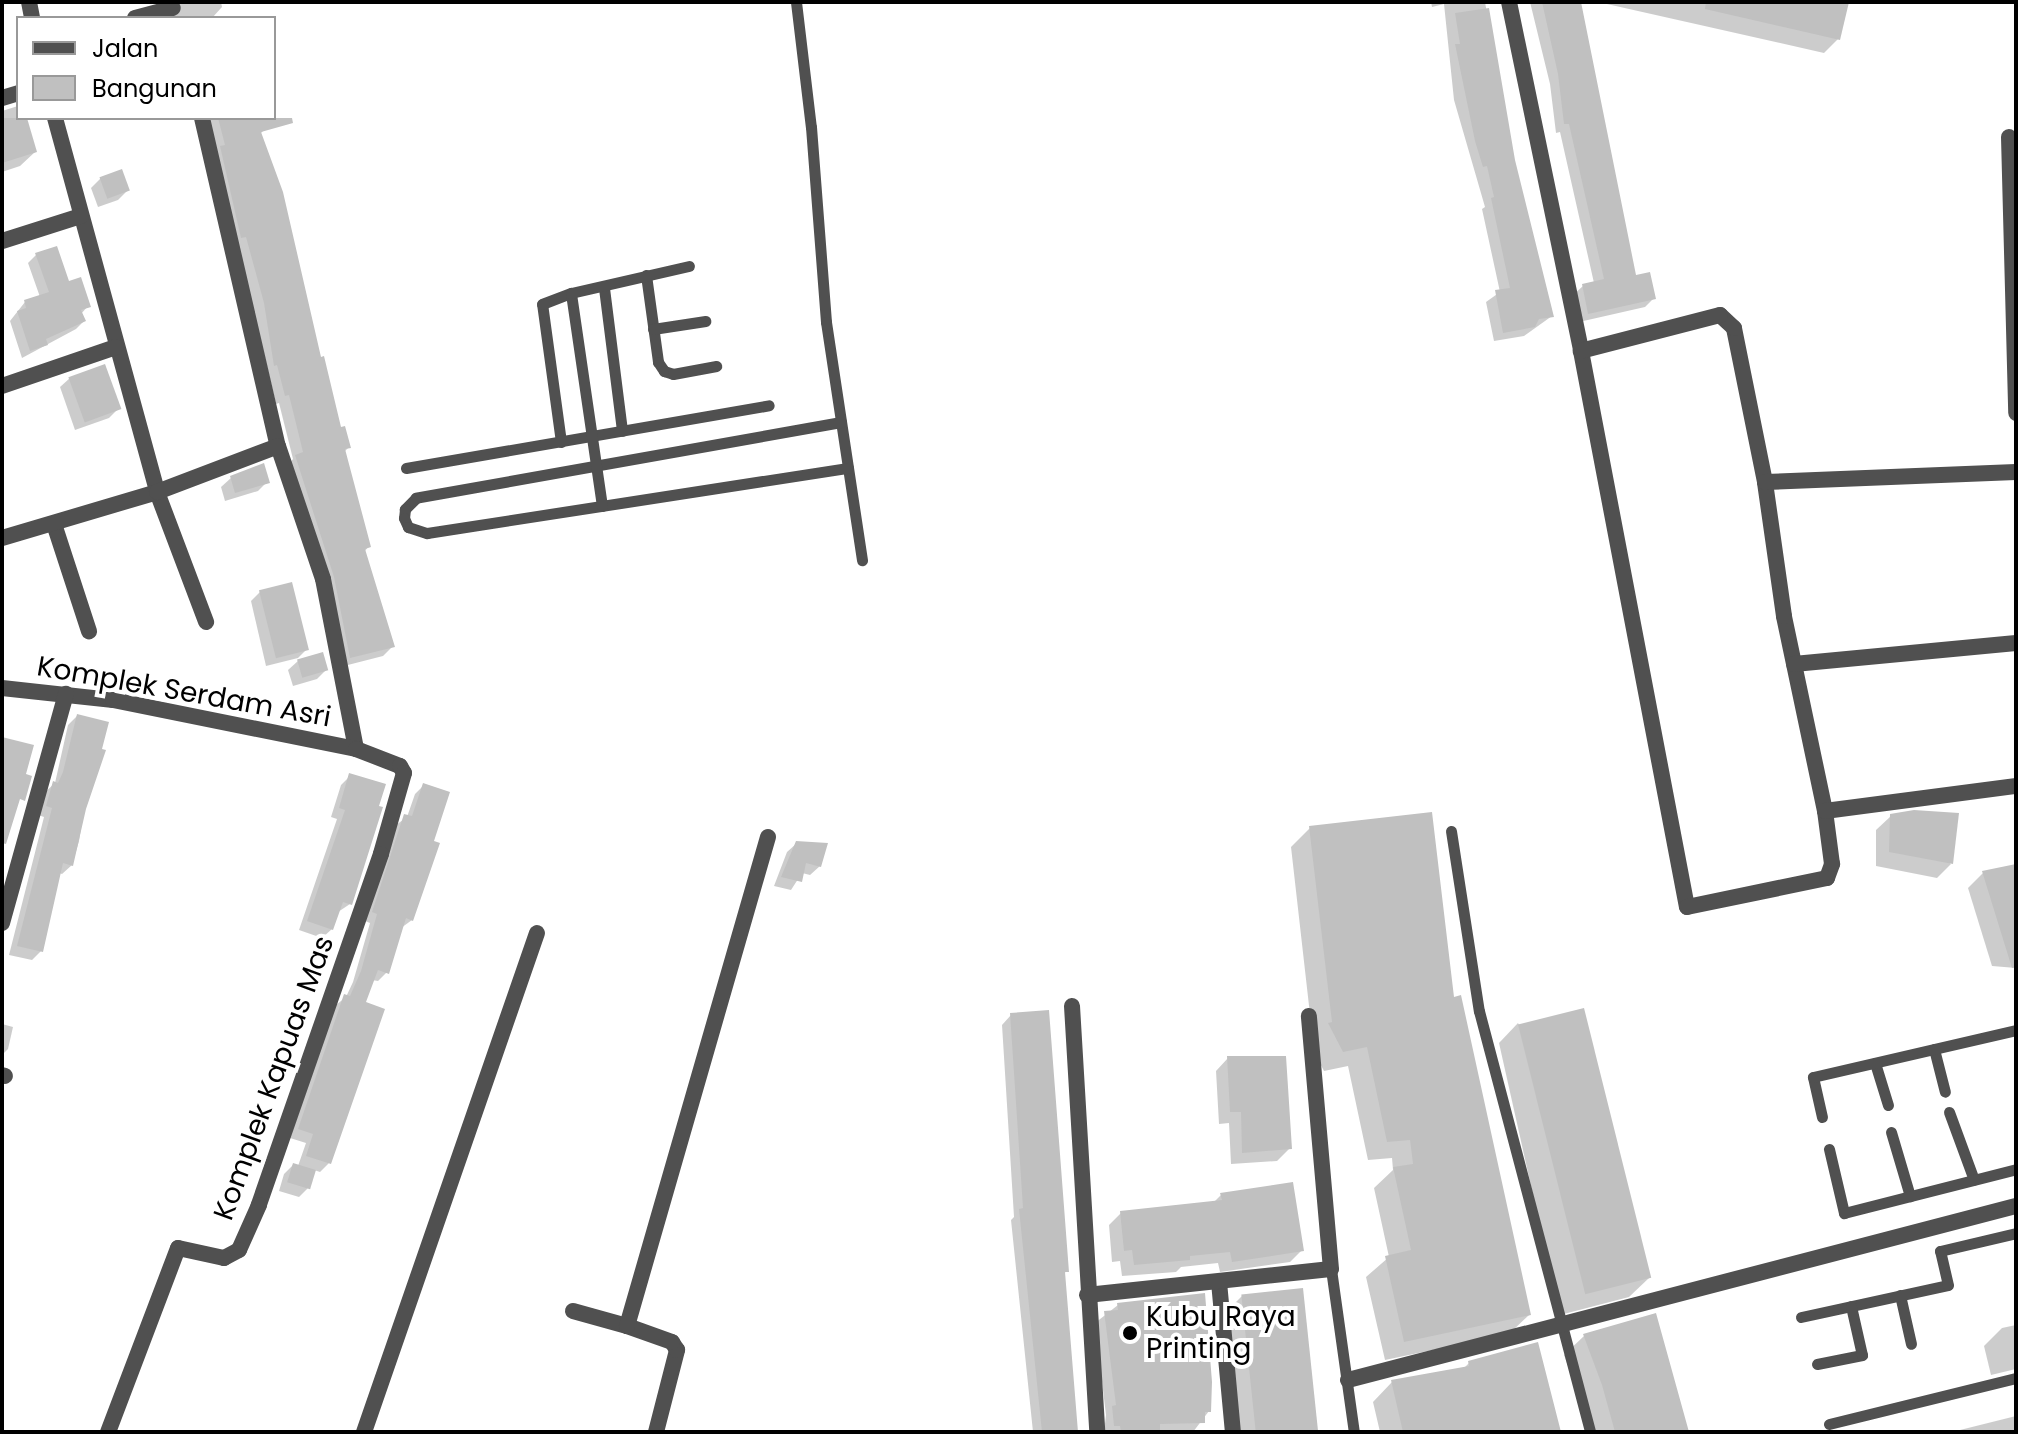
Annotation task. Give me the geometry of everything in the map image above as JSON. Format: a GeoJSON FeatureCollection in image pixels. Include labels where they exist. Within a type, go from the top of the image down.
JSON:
{"type":"FeatureCollection","features":[{"type":"Feature","properties":{"kind":"street"},"geometry":{"type":"LineString","coordinates":[[1509,2],[1581,351],[1687,907],[1827,878],[1832,864],[1825,811],[1794,664],[1765,482],[1734,328],[1729,319],[1720,315],[1581,351]]}},
{"type":"Feature","properties":{"kind":"street"},"geometry":{"type":"LineString","coordinates":[[143,16],[173,9]]}},
{"type":"Feature","properties":{"kind":"street"},"geometry":{"type":"LineString","coordinates":[[56,120],[157,492],[206,622]]}},
{"type":"Feature","properties":{"kind":"street"},"geometry":{"type":"LineString","coordinates":[[202,120],[278,446],[323,579],[356,749]]}},
{"type":"Feature","properties":{"kind":"street"},"geometry":{"type":"LineString","coordinates":[[2009,137],[2016,413]]}},
{"type":"Feature","properties":{"kind":"street"},"geometry":{"type":"LineString","coordinates":[[2,241],[81,216]]}},
{"type":"Feature","properties":{"kind":"street"},"geometry":{"type":"LineString","coordinates":[[2,386],[116,347]]}},
{"type":"Feature","properties":{"kind":"street"},"geometry":{"type":"LineString","coordinates":[[2,538],[157,492],[278,446]]}},
{"type":"Feature","properties":{"kind":"street"},"geometry":{"type":"LineString","coordinates":[[1765,482],[2016,472]]}},
{"type":"Feature","properties":{"kind":"street"},"geometry":{"type":"LineString","coordinates":[[54,524],[89,631]]}},
{"type":"Feature","properties":{"kind":"street"},"geometry":{"type":"LineString","coordinates":[[1794,664],[2016,643]]}},
{"type":"Feature","properties":{"kind":"street","name":"Komplek Serdam Asri"},"geometry":{"type":"LineString","coordinates":[[2,688],[66,694],[356,749]]}},
{"type":"Feature","properties":{"kind":"street"},"geometry":{"type":"LineString","coordinates":[[2,923],[66,694]]}},
{"type":"Feature","properties":{"kind":"street","name":"Komplek Kapuas Mas"},"geometry":{"type":"LineString","coordinates":[[108,1432],[168,1265],[178,1248],[224,1258],[239,1250],[259,1205],[403,783],[404,773],[400,766],[356,749]]}},
{"type":"Feature","properties":{"kind":"street"},"geometry":{"type":"LineString","coordinates":[[1825,811],[2016,786]]}},
{"type":"Feature","properties":{"kind":"street"},"geometry":{"type":"LineString","coordinates":[[627,1326],[768,837]]}},
{"type":"Feature","properties":{"kind":"street"},"geometry":{"type":"LineString","coordinates":[[364,1432],[537,933]]}},
{"type":"Feature","properties":{"kind":"street"},"geometry":{"type":"LineString","coordinates":[[1072,1006],[1097,1432]]}},
{"type":"Feature","properties":{"kind":"street"},"geometry":{"type":"LineString","coordinates":[[1087,1295],[1331,1269],[1309,1016]]}},
{"type":"Feature","properties":{"kind":"street"},"geometry":{"type":"LineString","coordinates":[[1348,1380],[2016,1206]]}},
{"type":"Feature","properties":{"kind":"street"},"geometry":{"type":"LineString","coordinates":[[1219,1282],[1233,1432]]}},
{"type":"Feature","properties":{"kind":"street"},"geometry":{"type":"LineString","coordinates":[[573,1311],[672,1342],[677,1350],[656,1432]]}},
{"type":"Feature","properties":{"kind":"lane"},"geometry":{"type":"LineString","coordinates":[[796,2],[811,127],[826,322],[862,560]]}},
{"type":"Feature","properties":{"kind":"lane"},"geometry":{"type":"LineString","coordinates":[[561,442],[542,309],[548,299],[689,266]]}},
{"type":"Feature","properties":{"kind":"lane"},"geometry":{"type":"LineString","coordinates":[[646,275],[658,362],[664,371],[673,374],[716,366]]}},
{"type":"Feature","properties":{"kind":"lane"},"geometry":{"type":"LineString","coordinates":[[604,288],[622,431]]}},
{"type":"Feature","properties":{"kind":"lane"},"geometry":{"type":"LineString","coordinates":[[571,293],[602,506]]}},
{"type":"Feature","properties":{"kind":"lane"},"geometry":{"type":"LineString","coordinates":[[653,329],[705,321]]}},
{"type":"Feature","properties":{"kind":"lane"},"geometry":{"type":"LineString","coordinates":[[406,468],[769,405]]}},
{"type":"Feature","properties":{"kind":"lane"},"geometry":{"type":"LineString","coordinates":[[841,422],[416,498],[405,509],[404,518],[417,533],[427,533],[848,468]]}},
{"type":"Feature","properties":{"kind":"lane"},"geometry":{"type":"LineString","coordinates":[[1451,831],[1479,1011],[1590,1432]]}},
{"type":"Feature","properties":{"kind":"lane"},"geometry":{"type":"LineString","coordinates":[[1822,1117],[1813,1077],[2016,1030]]}},
{"type":"Feature","properties":{"kind":"lane"},"geometry":{"type":"LineString","coordinates":[[1934,1049],[1945,1092]]}},
{"type":"Feature","properties":{"kind":"lane"},"geometry":{"type":"LineString","coordinates":[[1875,1063],[1888,1105]]}},
{"type":"Feature","properties":{"kind":"lane"},"geometry":{"type":"LineString","coordinates":[[1949,1112],[1974,1180]]}},
{"type":"Feature","properties":{"kind":"lane"},"geometry":{"type":"LineString","coordinates":[[1891,1132],[1910,1196]]}},
{"type":"Feature","properties":{"kind":"lane"},"geometry":{"type":"LineString","coordinates":[[1829,1149],[1844,1213],[2016,1169]]}},
{"type":"Feature","properties":{"kind":"lane"},"geometry":{"type":"LineString","coordinates":[[1801,1317],[1948,1285],[1940,1251],[2016,1233]]}},
{"type":"Feature","properties":{"kind":"lane"},"geometry":{"type":"LineString","coordinates":[[1331,1269],[1354,1432]]}},
{"type":"Feature","properties":{"kind":"lane"},"geometry":{"type":"LineString","coordinates":[[1900,1295],[1911,1344]]}},
{"type":"Feature","properties":{"kind":"lane"},"geometry":{"type":"LineString","coordinates":[[1817,1364],[1862,1355],[1851,1306]]}},
{"type":"Feature","properties":{"kind":"lane"},"geometry":{"type":"LineString","coordinates":[[1829,1424],[2016,1378]]}},
{"type":"Feature","properties":{"kind":"building"},"geometry":{"type":"Polygon","coordinates":[[[1542,2],[1581,2],[1636,275],[1650,272],[1656,299],[1588,314],[1582,284],[1604,279],[1569,124],[1564,124],[1558,74],[1542,2]]]}},
{"type":"Feature","properties":{"kind":"building"},"geometry":{"type":"Polygon","coordinates":[[[1706,2],[1849,2],[1840,40],[1705,9],[1706,2]]]}},
{"type":"Feature","properties":{"kind":"building"},"geometry":{"type":"Polygon","coordinates":[[[1489,8],[1515,160],[1554,317],[1539,319],[1535,327],[1503,333],[1495,290],[1510,288],[1491,198],[1494,197],[1487,166],[1483,167],[1475,141],[1455,44],[1460,44],[1455,13],[1489,8]]]}},
{"type":"Feature","properties":{"kind":"building"},"geometry":{"type":"Polygon","coordinates":[[[2,118],[28,120],[37,152],[2,163],[2,118]]]}},
{"type":"Feature","properties":{"kind":"building"},"geometry":{"type":"Polygon","coordinates":[[[292,118],[293,123],[261,132],[283,192],[321,357],[324,356],[341,427],[345,426],[351,448],[345,449],[371,547],[365,549],[395,647],[350,658],[334,577],[295,455],[303,452],[289,395],[285,396],[277,365],[274,366],[264,303],[246,237],[241,238],[220,146],[225,145],[219,120],[292,118]]]}},
{"type":"Feature","properties":{"kind":"building"},"geometry":{"type":"Polygon","coordinates":[[[122,169],[130,191],[107,199],[99,177],[122,169]]]}},
{"type":"Feature","properties":{"kind":"building"},"geometry":{"type":"Polygon","coordinates":[[[57,246],[69,281],[81,277],[91,307],[81,310],[86,321],[46,339],[48,345],[30,351],[17,311],[26,308],[24,300],[49,292],[35,253],[57,246]]]}},
{"type":"Feature","properties":{"kind":"building"},"geometry":{"type":"Polygon","coordinates":[[[105,364],[121,409],[85,422],[68,377],[105,364]]]}},
{"type":"Feature","properties":{"kind":"building"},"geometry":{"type":"Polygon","coordinates":[[[264,463],[270,483],[235,493],[230,476],[264,463]]]}},
{"type":"Feature","properties":{"kind":"building"},"geometry":{"type":"Polygon","coordinates":[[[292,582],[309,650],[276,658],[259,590],[292,582]]]}},
{"type":"Feature","properties":{"kind":"building"},"geometry":{"type":"Polygon","coordinates":[[[323,652],[328,670],[302,678],[297,659],[323,652]]]}},
{"type":"Feature","properties":{"kind":"building"},"geometry":{"type":"Polygon","coordinates":[[[77,714],[109,722],[102,749],[106,750],[86,809],[73,866],[63,863],[43,952],[17,946],[52,808],[46,806],[53,781],[58,783],[63,772],[77,714]]]}},
{"type":"Feature","properties":{"kind":"building"},"geometry":{"type":"Polygon","coordinates":[[[2,737],[34,745],[26,774],[32,776],[25,801],[20,799],[6,844],[2,843],[2,737]]]}},
{"type":"Feature","properties":{"kind":"building"},"geometry":{"type":"Polygon","coordinates":[[[349,773],[386,784],[379,806],[383,807],[352,905],[343,902],[333,930],[307,921],[345,810],[339,808],[349,773]]]}},
{"type":"Feature","properties":{"kind":"building"},"geometry":{"type":"Polygon","coordinates":[[[423,783],[450,792],[434,841],[440,843],[413,921],[406,918],[389,974],[378,970],[366,1002],[385,1009],[331,1164],[306,1156],[313,1134],[298,1129],[344,994],[350,996],[361,971],[377,914],[372,912],[404,814],[412,816],[423,783]]]}},
{"type":"Feature","properties":{"kind":"building"},"geometry":{"type":"Polygon","coordinates":[[[1914,810],[1959,813],[1953,864],[1889,852],[1890,814],[1914,810]]]}},
{"type":"Feature","properties":{"kind":"building"},"geometry":{"type":"Polygon","coordinates":[[[1432,812],[1454,997],[1461,995],[1531,1315],[1404,1342],[1385,1256],[1411,1250],[1393,1167],[1413,1164],[1410,1140],[1387,1142],[1367,1047],[1343,1052],[1328,1023],[1332,1022],[1309,826],[1432,812]]]}},
{"type":"Feature","properties":{"kind":"building"},"geometry":{"type":"Polygon","coordinates":[[[796,841],[828,843],[821,867],[806,863],[802,882],[781,877],[796,841]]]}},
{"type":"Feature","properties":{"kind":"building"},"geometry":{"type":"Polygon","coordinates":[[[2016,864],[2016,967],[2012,968],[1982,871],[2016,864]]]}},
{"type":"Feature","properties":{"kind":"building"},"geometry":{"type":"Polygon","coordinates":[[[1584,1008],[1651,1278],[1585,1294],[1518,1024],[1584,1008]]]}},
{"type":"Feature","properties":{"kind":"building"},"geometry":{"type":"Polygon","coordinates":[[[1049,1010],[1078,1432],[1042,1432],[1019,1209],[1023,1208],[1010,1013],[1049,1010]]]}},
{"type":"Feature","properties":{"kind":"building"},"geometry":{"type":"Polygon","coordinates":[[[1227,1056],[1286,1056],[1292,1149],[1242,1153],[1241,1112],[1230,1112],[1227,1056]]]}},
{"type":"Feature","properties":{"kind":"building"},"geometry":{"type":"Polygon","coordinates":[[[293,1163],[316,1170],[310,1189],[287,1182],[293,1163]]]}},
{"type":"Feature","properties":{"kind":"building"},"geometry":{"type":"Polygon","coordinates":[[[1293,1182],[1304,1251],[1232,1262],[1230,1252],[1190,1256],[1190,1260],[1134,1265],[1132,1250],[1124,1251],[1120,1211],[1222,1200],[1220,1193],[1293,1182]]]}},
{"type":"Feature","properties":{"kind":"building"},"geometry":{"type":"Polygon","coordinates":[[[1303,1288],[1318,1432],[1256,1432],[1241,1294],[1303,1288]]]}},
{"type":"Feature","properties":{"kind":"building"},"geometry":{"type":"Polygon","coordinates":[[[1205,1293],[1212,1382],[1211,1412],[1205,1412],[1205,1423],[1160,1424],[1160,1430],[1121,1432],[1120,1426],[1114,1426],[1112,1406],[1116,1405],[1104,1311],[1118,1310],[1117,1303],[1205,1293]]]}},
{"type":"Feature","properties":{"kind":"building"},"geometry":{"type":"Polygon","coordinates":[[[1656,1313],[1689,1432],[1615,1432],[1583,1334],[1656,1313]]]}},
{"type":"Feature","properties":{"kind":"building"},"geometry":{"type":"Polygon","coordinates":[[[1538,1342],[1561,1432],[1403,1432],[1391,1380],[1469,1366],[1468,1361],[1538,1342]]]}},
{"type":"Feature","properties":{"kind":"place","name":"Kubu Raya Printing"},"geometry":{"type":"Point","coordinates":[1130,1333]}}]}
